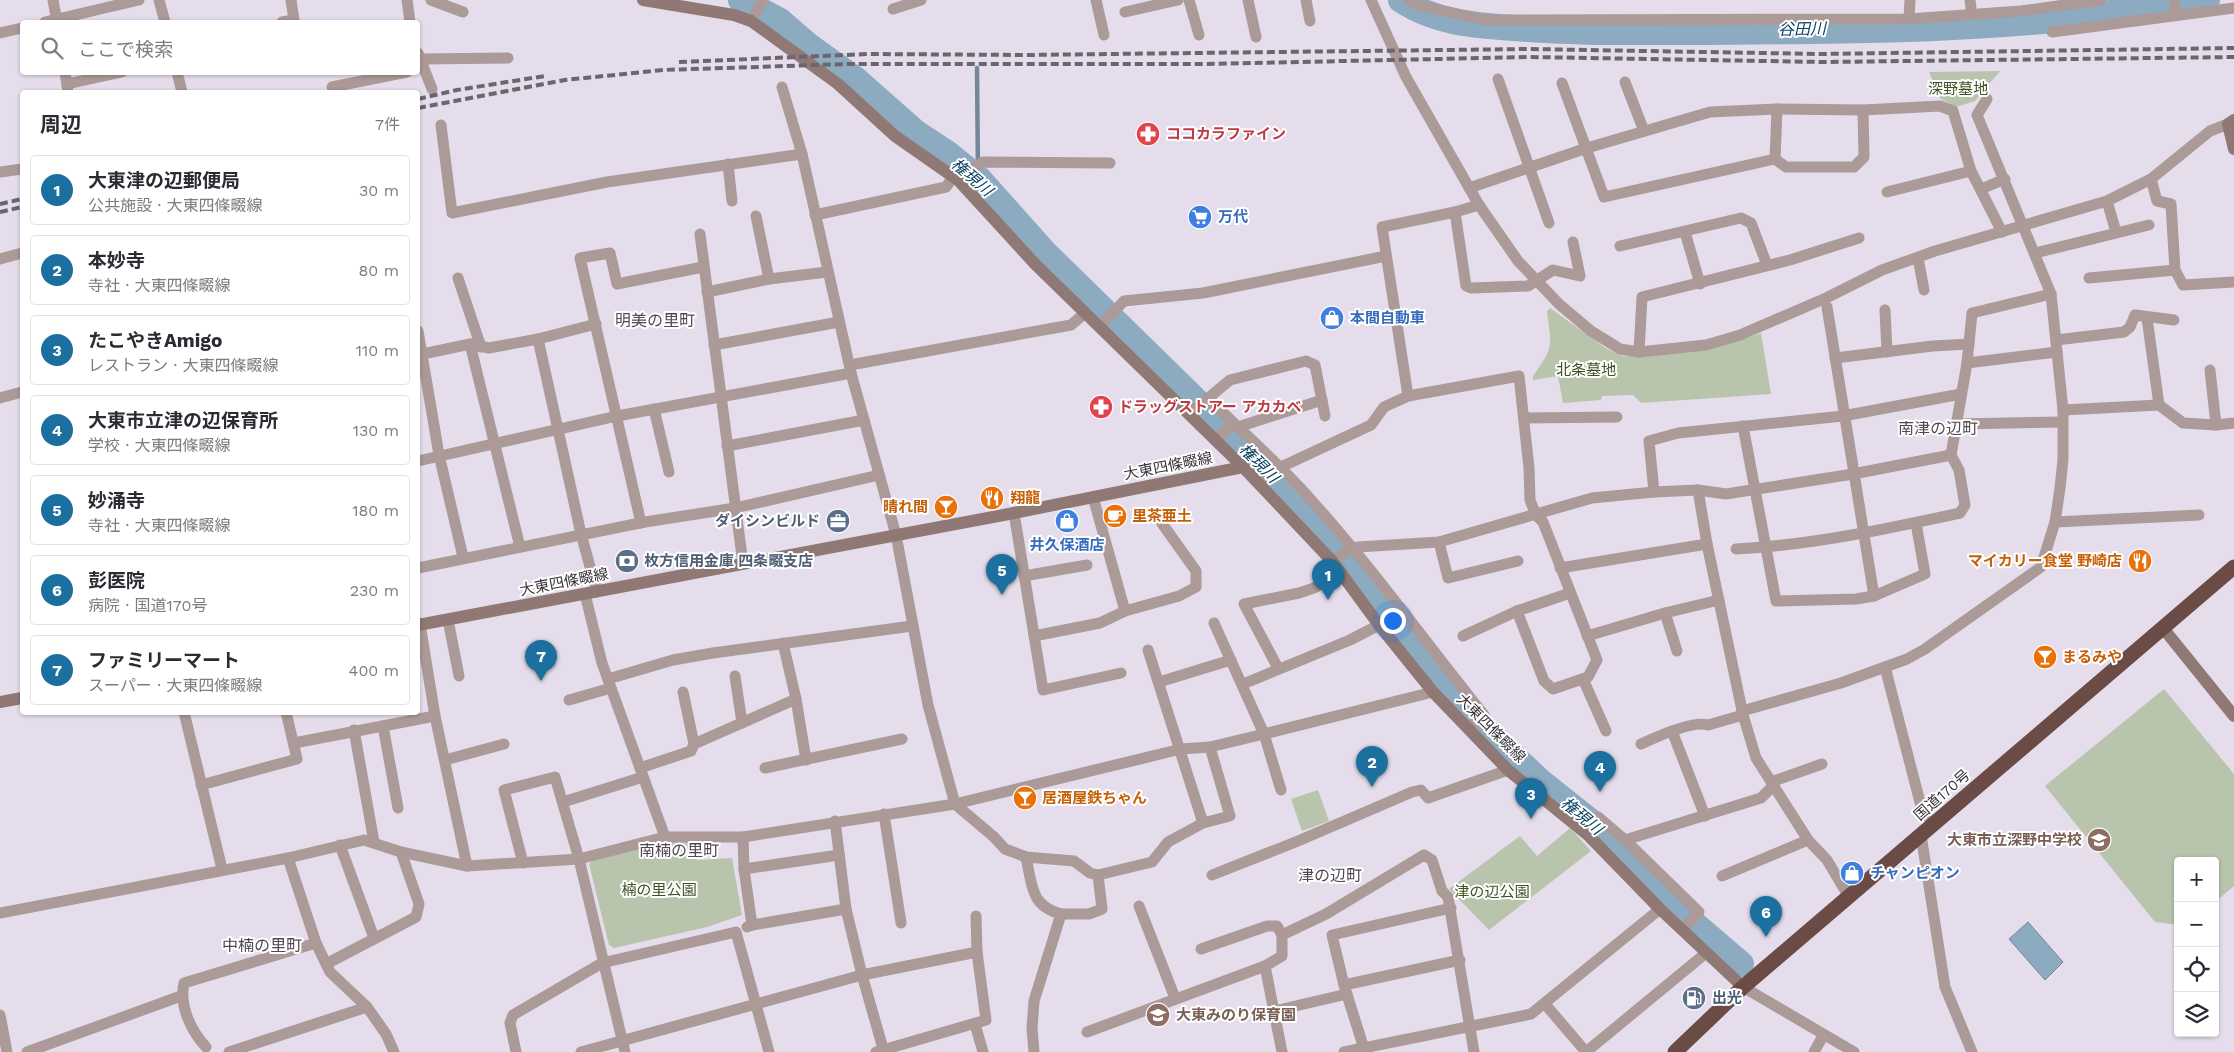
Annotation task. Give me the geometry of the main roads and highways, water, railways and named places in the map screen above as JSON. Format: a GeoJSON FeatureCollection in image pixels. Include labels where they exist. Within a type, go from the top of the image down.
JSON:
{"type":"FeatureCollection","features":[{"type":"Feature","properties":{"kind":"highway","name":"国道170号"},"geometry":{"type":"LineString","coordinates":[[1675,1052],[1743,987],[2234,567]]}},
{"type":"Feature","properties":{"kind":"main road"},"geometry":{"type":"LineString","coordinates":[[643,0],[734,15],[751,21],[838,84],[895,136],[959,176],[1035,264],[1084,314],[1102,323],[1243,467]]}},
{"type":"Feature","properties":{"kind":"main road"},"geometry":{"type":"LineString","coordinates":[[2231,122],[2234,149]]}},
{"type":"Feature","properties":{"kind":"main road","name":"大東四條畷線"},"geometry":{"type":"LineString","coordinates":[[420,624],[1014,513],[1243,467],[1263,483],[1333,561],[1379,625],[1433,692],[1508,770],[1585,831],[1660,910],[1743,987]]}},
{"type":"Feature","properties":{"kind":"main road"},"geometry":{"type":"LineString","coordinates":[[2163,628],[2234,716]]}},
{"type":"Feature","properties":{"kind":"main road"},"geometry":{"type":"LineString","coordinates":[[0,702],[20,698]]}},
{"type":"Feature","properties":{"kind":"water"},"geometry":{"type":"Polygon","coordinates":[[[2028,922],[2063,962],[2045,980],[2009,939],[2028,922]]]}},
{"type":"Feature","properties":{"kind":"waterway","name":"権現川"},"geometry":{"type":"LineString","coordinates":[[741,0],[780,21],[809,46],[855,79],[915,132],[947,153],[978,178],[1044,252],[1274,477],[1339,548],[1444,682],[1487,732],[1542,783],[1596,826],[1692,922],[1741,964]]}},
{"type":"Feature","properties":{"kind":"waterway","name":"谷田川"},"geometry":{"type":"LineString","coordinates":[[1401,0],[1428,14],[1456,22],[1499,27],[1598,32],[1821,31],[1961,27],[2053,20],[2207,0]]}},
{"type":"Feature","properties":{"kind":"waterway"},"geometry":{"type":"LineString","coordinates":[[977,68],[978,178]]}},
{"type":"Feature","properties":{"kind":"railway"},"geometry":{"type":"LineString","coordinates":[[679,62],[868,54],[1026,55],[1529,49],[1821,54],[2234,48]]}},
{"type":"Feature","properties":{"kind":"railway"},"geometry":{"type":"LineString","coordinates":[[420,108],[565,80],[663,70],[848,64],[1205,64],[1530,57],[1824,62],[2234,57]]}},
{"type":"Feature","properties":{"kind":"railway"},"geometry":{"type":"LineString","coordinates":[[420,99],[457,90],[545,76]]}},
{"type":"Feature","properties":{"kind":"railway"},"geometry":{"type":"LineString","coordinates":[[0,204],[20,199]]}},
{"type":"Feature","properties":{"kind":"railway"},"geometry":{"type":"LineString","coordinates":[[0,212],[20,207]]}},
{"type":"Feature","properties":{"kind":"place","name":"ココカラファイン"},"geometry":{"type":"Point","coordinates":[1148,134]}},
{"type":"Feature","properties":{"kind":"place","name":"万代"},"geometry":{"type":"Point","coordinates":[1200,217]}},
{"type":"Feature","properties":{"kind":"place","name":"本間自動車"},"geometry":{"type":"Point","coordinates":[1332,318]}},
{"type":"Feature","properties":{"kind":"place","name":"ドラッグストアー アカカベ"},"geometry":{"type":"Point","coordinates":[1101,407]}},
{"type":"Feature","properties":{"kind":"place","name":"翔龍"},"geometry":{"type":"Point","coordinates":[992,498]}},
{"type":"Feature","properties":{"kind":"place","name":"晴れ間"},"geometry":{"type":"Point","coordinates":[946,507]}},
{"type":"Feature","properties":{"kind":"place","name":"里茶亜土"},"geometry":{"type":"Point","coordinates":[1115,516]}},
{"type":"Feature","properties":{"kind":"place","name":"ダイシンビルド"},"geometry":{"type":"Point","coordinates":[838,521]}},
{"type":"Feature","properties":{"kind":"place","name":"井久保酒店"},"geometry":{"type":"Point","coordinates":[1067,521]}},
{"type":"Feature","properties":{"kind":"place","name":"枚方信用金庫 四条畷支店"},"geometry":{"type":"Point","coordinates":[627,561]}},
{"type":"Feature","properties":{"kind":"place","name":"マイカリー食堂 野崎店"},"geometry":{"type":"Point","coordinates":[2140,561]}},
{"type":"Feature","properties":{"kind":"place","name":"妙涌寺"},"geometry":{"type":"Point","coordinates":[1002,595]}},
{"type":"Feature","properties":{"kind":"place","name":"大東津の辺郵便局"},"geometry":{"type":"Point","coordinates":[1328,600]}},
{"type":"Feature","properties":{"kind":"place","name":"まるみや"},"geometry":{"type":"Point","coordinates":[2045,657]}},
{"type":"Feature","properties":{"kind":"place","name":"ファミリーマート"},"geometry":{"type":"Point","coordinates":[541,681]}},
{"type":"Feature","properties":{"kind":"place","name":"本妙寺"},"geometry":{"type":"Point","coordinates":[1372,787]}},
{"type":"Feature","properties":{"kind":"place","name":"大東市立津の辺保育所"},"geometry":{"type":"Point","coordinates":[1600,792]}},
{"type":"Feature","properties":{"kind":"place","name":"居酒屋鉄ちゃん"},"geometry":{"type":"Point","coordinates":[1025,798]}},
{"type":"Feature","properties":{"kind":"place","name":"たこやきAmigo"},"geometry":{"type":"Point","coordinates":[1531,819]}},
{"type":"Feature","properties":{"kind":"place","name":"大東市立深野中学校"},"geometry":{"type":"Point","coordinates":[2099,840]}},
{"type":"Feature","properties":{"kind":"place","name":"チャンピオン"},"geometry":{"type":"Point","coordinates":[1852,873]}},
{"type":"Feature","properties":{"kind":"place","name":"彭医院"},"geometry":{"type":"Point","coordinates":[1766,937]}},
{"type":"Feature","properties":{"kind":"place","name":"出光"},"geometry":{"type":"Point","coordinates":[1694,998]}},
{"type":"Feature","properties":{"kind":"place","name":"大東みのり保育園"},"geometry":{"type":"Point","coordinates":[1158,1015]}},
{"type":"Feature","properties":{"kind":"district","name":"明美の里町"},"geometry":{"type":"Point","coordinates":[655,320]}},
{"type":"Feature","properties":{"kind":"district","name":"南津の辺町"},"geometry":{"type":"Point","coordinates":[1938,428]}},
{"type":"Feature","properties":{"kind":"district","name":"南楠の里町"},"geometry":{"type":"Point","coordinates":[679,850]}},
{"type":"Feature","properties":{"kind":"district","name":"津の辺町"},"geometry":{"type":"Point","coordinates":[1330,875]}},
{"type":"Feature","properties":{"kind":"district","name":"中楠の里町"},"geometry":{"type":"Point","coordinates":[262,945]}},
{"type":"Feature","properties":{"kind":"park label","name":"深野墓地"},"geometry":{"type":"Point","coordinates":[1958,89]}},
{"type":"Feature","properties":{"kind":"park label","name":"北条墓地"},"geometry":{"type":"Point","coordinates":[1586,370]}},
{"type":"Feature","properties":{"kind":"park label","name":"楠の里公園"},"geometry":{"type":"Point","coordinates":[659,890]}},
{"type":"Feature","properties":{"kind":"park label","name":"津の辺公園"},"geometry":{"type":"Point","coordinates":[1492,892]}}]}
